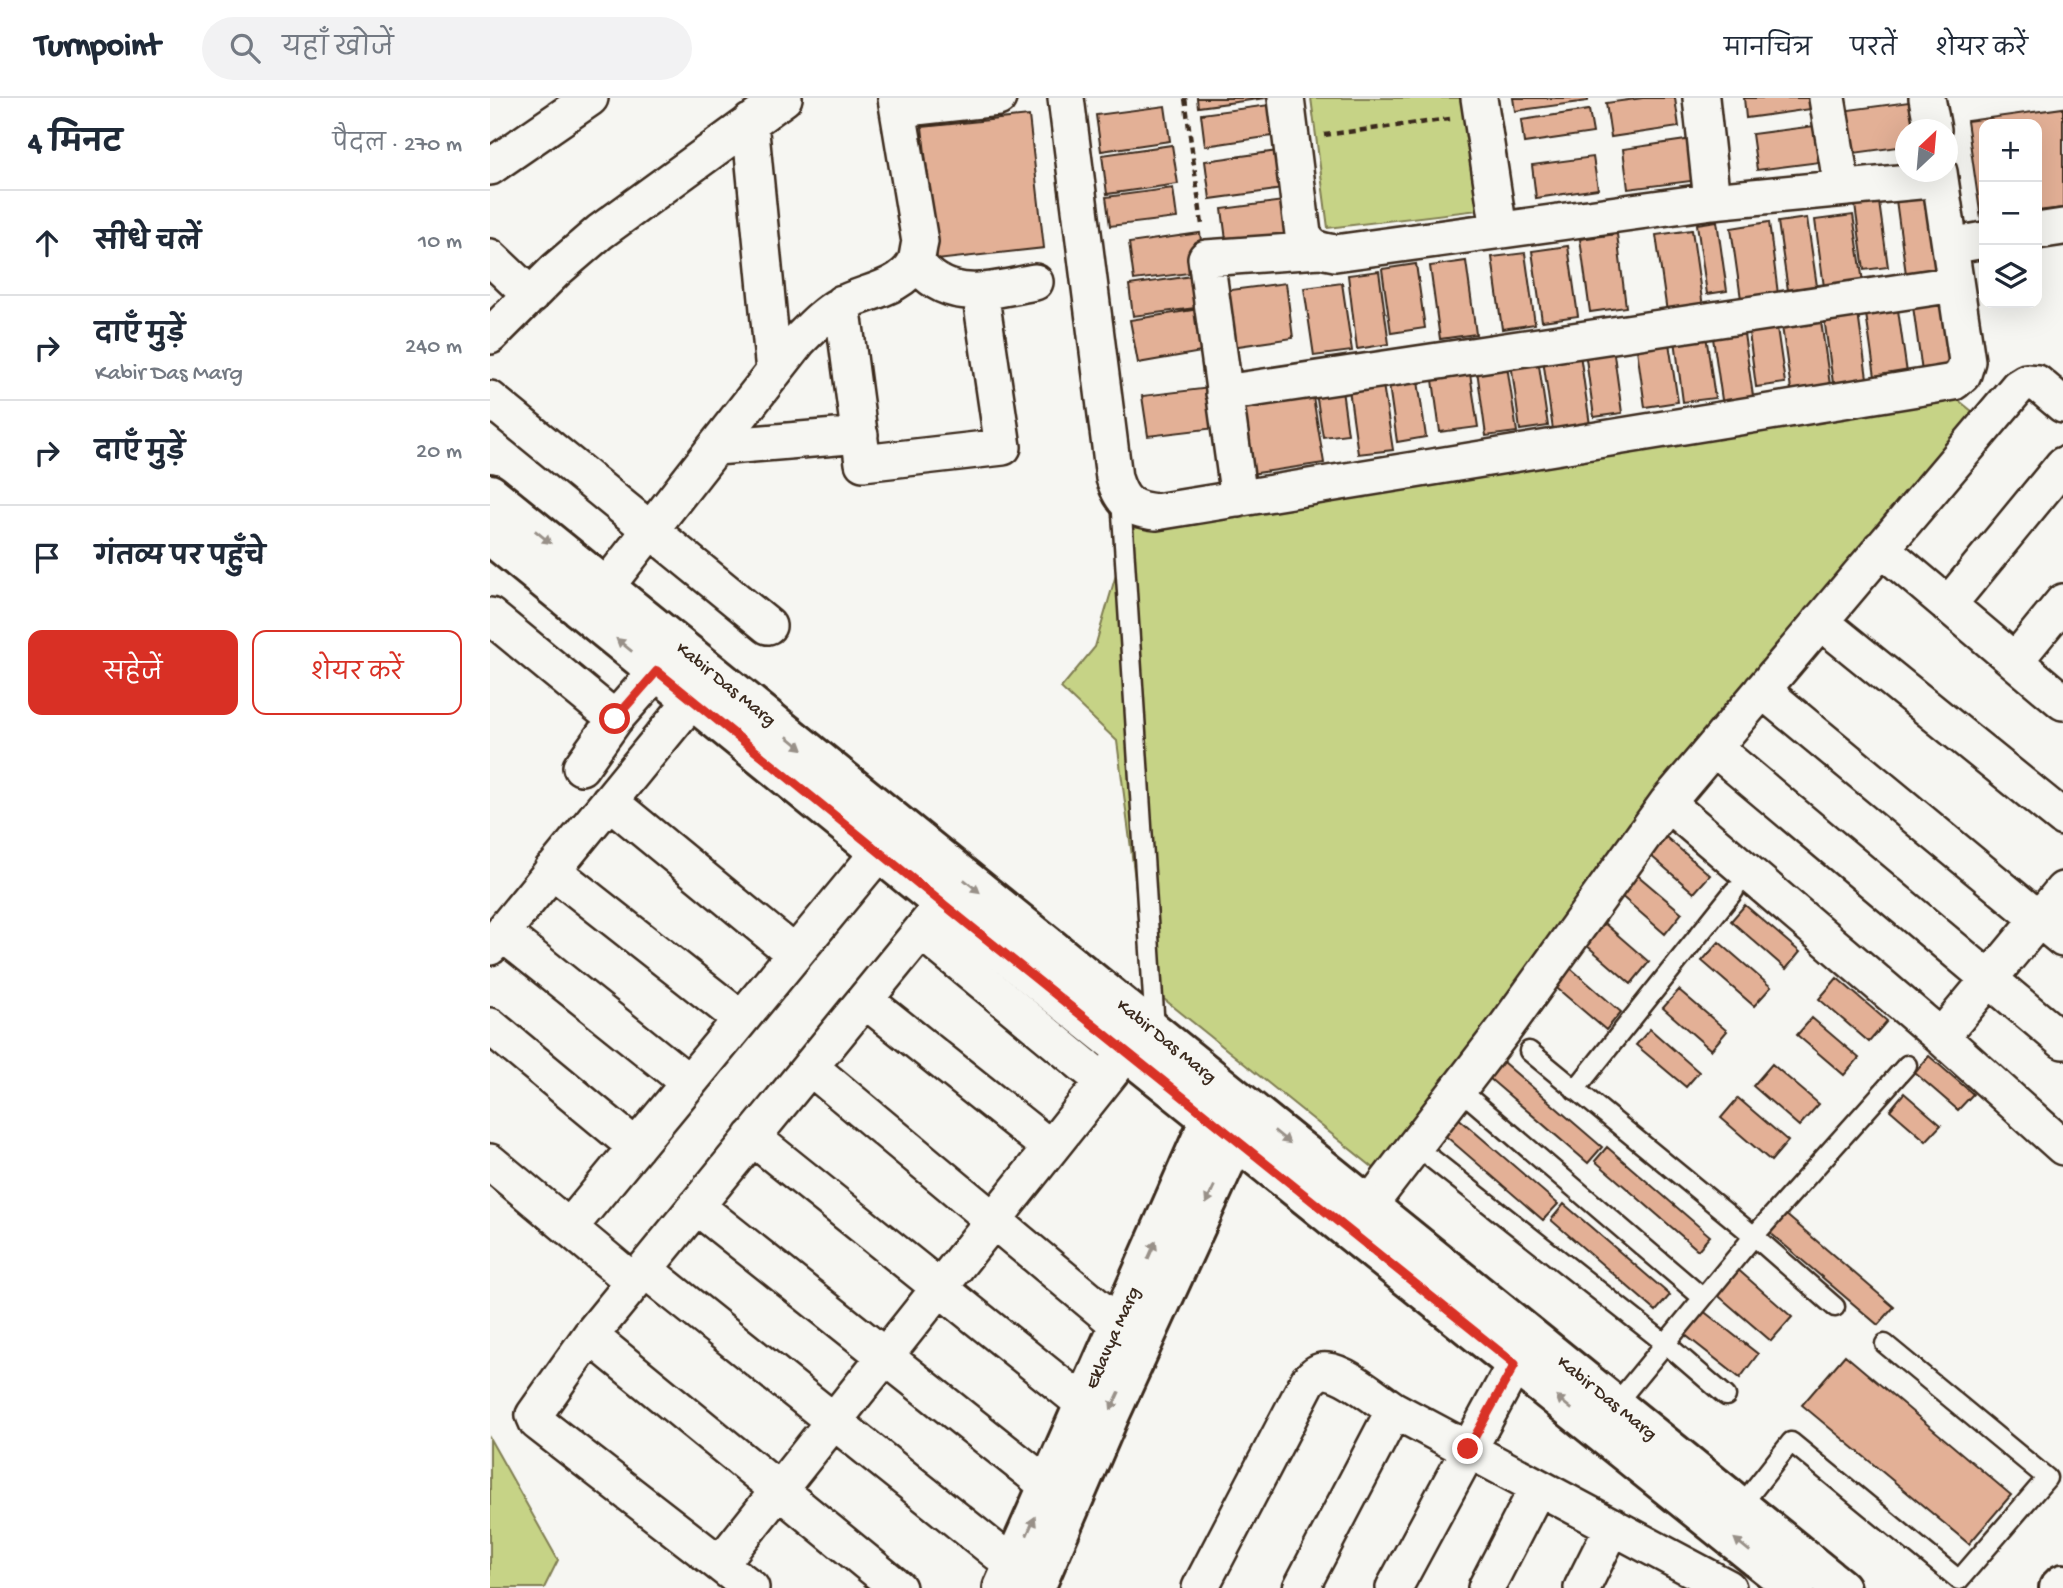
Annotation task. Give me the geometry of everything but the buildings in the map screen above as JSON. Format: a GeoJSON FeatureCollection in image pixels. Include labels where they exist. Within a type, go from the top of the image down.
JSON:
{"type":"FeatureCollection","features":[{"type":"Feature","properties":{"kind":"street"},"geometry":{"type":"LineString","coordinates":[[490,167],[590,98]]}},
{"type":"Feature","properties":{"kind":"street"},"geometry":{"type":"LineString","coordinates":[[490,336],[556,270],[600,232],[784,98]]}},
{"type":"Feature","properties":{"kind":"street"},"geometry":{"type":"LineString","coordinates":[[605,588],[799,340],[822,316],[842,303],[893,282],[907,273],[916,262],[919,242],[897,103],[998,98]]}},
{"type":"Feature","properties":{"kind":"street"},"geometry":{"type":"LineString","coordinates":[[1066,98],[1114,478],[1121,498],[1139,510],[1157,512],[1954,382],[1963,374],[1967,361],[1941,182]]}},
{"type":"Feature","properties":{"kind":"street"},"geometry":{"type":"LineString","coordinates":[[1286,98],[1303,234],[1308,244],[1335,253],[1712,201],[1895,181]]}},
{"type":"Feature","properties":{"kind":"street"},"geometry":{"type":"LineString","coordinates":[[1701,98],[1712,201]]}},
{"type":"Feature","properties":{"kind":"street"},"geometry":{"type":"LineString","coordinates":[[1827,98],[1842,188]]}},
{"type":"Feature","properties":{"kind":"street"},"geometry":{"type":"LineString","coordinates":[[1927,98],[1931,119]]}},
{"type":"Feature","properties":{"kind":"street"},"geometry":{"type":"LineString","coordinates":[[1480,107],[1499,230]]}},
{"type":"Feature","properties":{"kind":"street"},"geometry":{"type":"LineString","coordinates":[[750,122],[774,372]]}},
{"type":"Feature","properties":{"kind":"street"},"geometry":{"type":"LineString","coordinates":[[2042,230],[2063,227]]}},
{"type":"Feature","properties":{"kind":"street"},"geometry":{"type":"LineString","coordinates":[[1950,246],[1979,241]]}},
{"type":"Feature","properties":{"kind":"street"},"geometry":{"type":"LineString","coordinates":[[1239,499],[1206,258],[1320,250]]}},
{"type":"Feature","properties":{"kind":"street"},"geometry":{"type":"LineString","coordinates":[[490,257],[531,296]]}},
{"type":"Feature","properties":{"kind":"street"},"geometry":{"type":"LineString","coordinates":[[916,262],[925,274],[939,284],[958,291],[980,291],[1035,282]]}},
{"type":"Feature","properties":{"kind":"street"},"geometry":{"type":"LineString","coordinates":[[1224,393],[1955,284]]}},
{"type":"Feature","properties":{"kind":"street"},"geometry":{"type":"LineString","coordinates":[[842,303],[863,463],[1003,447],[980,291]]}},
{"type":"Feature","properties":{"kind":"street"},"geometry":{"type":"LineString","coordinates":[[1368,1207],[1459,1089],[1667,803],[2018,387],[2025,382],[2037,383],[2063,405]]}},
{"type":"Feature","properties":{"kind":"street"},"geometry":{"type":"LineString","coordinates":[[490,399],[768,626]]}},
{"type":"Feature","properties":{"kind":"street"},"geometry":{"type":"LineString","coordinates":[[716,447],[860,435]]}},
{"type":"Feature","properties":{"kind":"street"},"geometry":{"type":"LineString","coordinates":[[1948,605],[2063,465]]}},
{"type":"Feature","properties":{"kind":"street","name":"Kabir Das Marg"},"geometry":{"type":"LineString","coordinates":[[490,494],[605,588],[1129,1056]]}},
{"type":"Feature","properties":{"kind":"street","name":"Kabir Das Marg"},"geometry":{"type":"LineString","coordinates":[[490,536],[879,852],[932,918],[1129,1056],[1230,1115],[1368,1207],[1840,1588]]}},
{"type":"Feature","properties":{"kind":"street"},"geometry":{"type":"LineString","coordinates":[[1881,548],[2063,702]]}},
{"type":"Feature","properties":{"kind":"street"},"geometry":{"type":"LineString","coordinates":[[2015,661],[2063,602]]}},
{"type":"Feature","properties":{"kind":"street"},"geometry":{"type":"LineString","coordinates":[[1820,621],[2063,818]]}},
{"type":"Feature","properties":{"kind":"street"},"geometry":{"type":"LineString","coordinates":[[493,626],[615,719]]}},
{"type":"Feature","properties":{"kind":"street"},"geometry":{"type":"LineString","coordinates":[[580,767],[615,719],[657,671]]}},
{"type":"Feature","properties":{"kind":"street"},"geometry":{"type":"LineString","coordinates":[[1762,690],[2051,929]]}},
{"type":"Feature","properties":{"kind":"street"},"geometry":{"type":"LineString","coordinates":[[689,1083],[496,940],[692,700]]}},
{"type":"Feature","properties":{"kind":"street"},"geometry":{"type":"LineString","coordinates":[[1714,748],[2063,1041]]}},
{"type":"Feature","properties":{"kind":"street"},"geometry":{"type":"LineString","coordinates":[[609,801],[795,954]]}},
{"type":"Feature","properties":{"kind":"street"},"geometry":{"type":"LineString","coordinates":[[1667,803],[1941,1037],[2063,1147]]}},
{"type":"Feature","properties":{"kind":"street"},"geometry":{"type":"LineString","coordinates":[[569,1228],[879,852]]}},
{"type":"Feature","properties":{"kind":"street"},"geometry":{"type":"LineString","coordinates":[[552,870],[741,1019]]}},
{"type":"Feature","properties":{"kind":"street"},"geometry":{"type":"LineString","coordinates":[[1941,1037],[1989,979],[2051,929],[2063,890]]}},
{"type":"Feature","properties":{"kind":"street"},"geometry":{"type":"LineString","coordinates":[[751,1588],[537,1422],[534,1415],[590,1336],[932,918]]}},
{"type":"Feature","properties":{"kind":"street"},"geometry":{"type":"LineString","coordinates":[[865,1000],[1049,1147]]}},
{"type":"Feature","properties":{"kind":"street"},"geometry":{"type":"LineString","coordinates":[[490,1026],[636,1147]]}},
{"type":"Feature","properties":{"kind":"street"},"geometry":{"type":"LineString","coordinates":[[720,1564],[993,1222],[1049,1147],[1129,1056]]}},
{"type":"Feature","properties":{"kind":"street"},"geometry":{"type":"LineString","coordinates":[[810,1067],[1119,1325]]}},
{"type":"Feature","properties":{"kind":"street","name":"Kabir Das Marg"},"geometry":{"type":"LineString","coordinates":[[1230,1115],[1515,1364],[1795,1588]]}},
{"type":"Feature","properties":{"kind":"street","name":"Eklavya Marg"},"geometry":{"type":"LineString","coordinates":[[1017,1580],[1048,1486],[1119,1325],[1230,1115]]}},
{"type":"Feature","properties":{"kind":"street","name":"Eklavya Marg"},"geometry":{"type":"LineString","coordinates":[[1017,1580],[1109,1416],[1230,1115]]}},
{"type":"Feature","properties":{"kind":"street"},"geometry":{"type":"LineString","coordinates":[[752,1138],[1084,1404]]}},
{"type":"Feature","properties":{"kind":"street"},"geometry":{"type":"LineString","coordinates":[[490,1162],[569,1228],[639,1276],[834,1422],[1017,1580]]}},
{"type":"Feature","properties":{"kind":"street"},"geometry":{"type":"LineString","coordinates":[[696,1206],[1048,1486]]}},
{"type":"Feature","properties":{"kind":"street"},"geometry":{"type":"LineString","coordinates":[[590,1336],[898,1588]]}},
{"type":"Feature","properties":{"kind":"street"},"geometry":{"type":"LineString","coordinates":[[1394,1588],[1515,1364]]}},
{"type":"Feature","properties":{"kind":"street"},"geometry":{"type":"LineString","coordinates":[[1200,1588],[1308,1381],[1317,1372],[1326,1371],[1344,1377],[1394,1410],[1613,1526],[1683,1577],[1728,1588]]}},
{"type":"Feature","properties":{"kind":"street"},"geometry":{"type":"LineString","coordinates":[[1301,1588],[1394,1410]]}},
{"type":"Feature","properties":{"kind":"street"},"geometry":{"type":"LineString","coordinates":[[1486,1588],[1538,1486]]}},
{"type":"Feature","properties":{"kind":"street"},"geometry":{"type":"LineString","coordinates":[[1582,1588],[1613,1526]]}},
{"type":"Feature","properties":{"kind":"street"},"geometry":{"type":"LineString","coordinates":[[2059,1588],[2063,1584]]}},
{"type":"Feature","properties":{"kind":"lane"},"geometry":{"type":"LineString","coordinates":[[1121,498],[1129,1056]]}},
{"type":"Feature","properties":{"kind":"lane"},"geometry":{"type":"LineString","coordinates":[[1575,1090],[1734,891]]}},
{"type":"Feature","properties":{"kind":"lane"},"geometry":{"type":"LineString","coordinates":[[1530,1051],[1754,1236],[1835,1307]]}},
{"type":"Feature","properties":{"kind":"lane"},"geometry":{"type":"LineString","coordinates":[[1614,1406],[1754,1236],[1907,1065]]}},
{"type":"Feature","properties":{"kind":"lane"},"geometry":{"type":"LineString","coordinates":[[1459,1089],[1703,1298]]}},
{"type":"Feature","properties":{"kind":"lane"},"geometry":{"type":"LineString","coordinates":[[1432,1159],[1666,1343],[1726,1396]]}},
{"type":"Feature","properties":{"kind":"lane"},"geometry":{"type":"LineString","coordinates":[[1740,1507],[1791,1442],[1959,1580],[2047,1478],[1885,1345]]}},
{"type":"Feature","properties":{"kind":"path"},"geometry":{"type":"LineString","coordinates":[[1185,98],[1206,258]]}},
{"type":"Feature","properties":{"kind":"path"},"geometry":{"type":"LineString","coordinates":[[1322,123],[1324,136],[1480,107]]}},
{"type":"Feature","properties":{"kind":"green space"},"geometry":{"type":"Polygon","coordinates":[[[1311,98],[1464,98],[1479,210],[1328,228],[1311,98]]]}},
{"type":"Feature","properties":{"kind":"green space"},"geometry":{"type":"Polygon","coordinates":[[[1952,395],[1973,412],[1375,1169],[1149,987],[1117,741],[1061,688],[1095,647],[1138,499],[1952,395]]]}},
{"type":"Feature","properties":{"kind":"green space"},"geometry":{"type":"Polygon","coordinates":[[[490,1439],[558,1560],[544,1588],[490,1588],[490,1439]]]}},
{"type":"Feature","properties":{"kind":"route"},"geometry":{"type":"LineString","coordinates":[[615,719],[657,671],[1515,1364],[1468,1449]]}}]}
